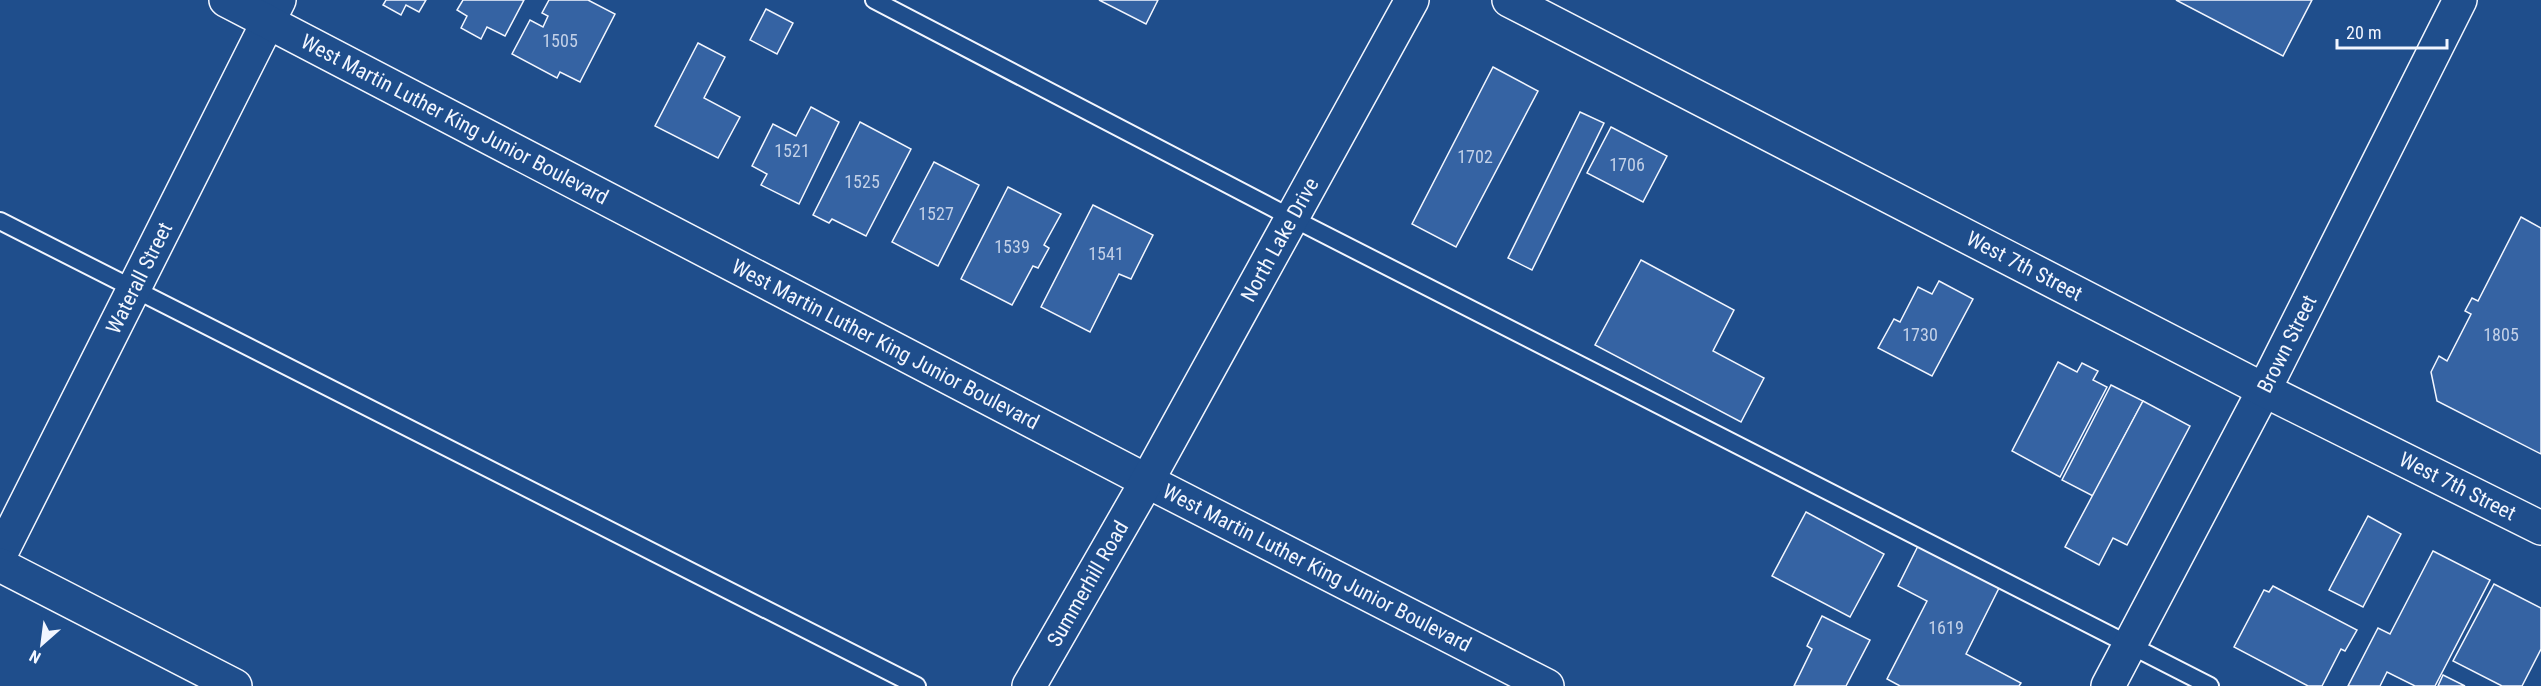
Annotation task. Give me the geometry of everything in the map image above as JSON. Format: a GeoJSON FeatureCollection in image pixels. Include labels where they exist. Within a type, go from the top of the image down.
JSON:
{"type":"FeatureCollection","features":[{"type":"Feature","properties":{"kind":"main road","name":"West Martin Luther King Junior Boulevard"},"geometry":{"type":"LineString","coordinates":[[226,0],[274,11],[1147,481],[1547,686]]}},
{"type":"Feature","properties":{"kind":"main road","name":"North Lake Drive"},"geometry":{"type":"LineString","coordinates":[[1147,481],[1412,0]]}},
{"type":"Feature","properties":{"kind":"main road","name":"West 7th Street"},"geometry":{"type":"LineString","coordinates":[[1509,0],[2264,390],[2541,528]]}},
{"type":"Feature","properties":{"kind":"main road","name":"Brown Street"},"geometry":{"type":"LineString","coordinates":[[2108,686],[2264,390],[2460,0]]}},
{"type":"Feature","properties":{"kind":"main road","name":"Waterall Street"},"geometry":{"type":"LineString","coordinates":[[0,555],[274,11]]}},
{"type":"Feature","properties":{"kind":"main road","name":"Summerhill Road"},"geometry":{"type":"LineString","coordinates":[[1029,686],[1147,481]]}},
{"type":"Feature","properties":{"kind":"main road"},"geometry":{"type":"LineString","coordinates":[[0,565],[235,686]]}},
{"type":"Feature","properties":{"kind":"lane"},"geometry":{"type":"LineString","coordinates":[[874,0],[1292,218],[2210,686]]}},
{"type":"Feature","properties":{"kind":"lane"},"geometry":{"type":"LineString","coordinates":[[0,221],[132,290],[917,686]]}},
{"type":"Feature","properties":{"kind":"building"},"geometry":{"type":"Polygon","coordinates":[[[386,0],[426,0],[419,12],[406,5],[401,15],[383,5],[386,0]]]}},
{"type":"Feature","properties":{"kind":"building"},"geometry":{"type":"Polygon","coordinates":[[[463,0],[524,0],[505,36],[487,27],[481,39],[461,28],[467,16],[457,10],[463,0]]]}},
{"type":"Feature","properties":{"kind":"building"},"geometry":{"type":"Polygon","coordinates":[[[549,0],[588,0],[615,14],[580,82],[560,72],[557,78],[512,54],[530,20],[543,27],[548,16],[542,13],[549,0]]]}},
{"type":"Feature","properties":{"kind":"building"},"geometry":{"type":"Polygon","coordinates":[[[1099,0],[1158,0],[1146,24],[1099,0]]]}},
{"type":"Feature","properties":{"kind":"building"},"geometry":{"type":"Polygon","coordinates":[[[2176,0],[2312,0],[2283,56],[2176,0]]]}},
{"type":"Feature","properties":{"kind":"building"},"geometry":{"type":"Polygon","coordinates":[[[766,9],[793,23],[777,54],[750,40],[766,9]]]}},
{"type":"Feature","properties":{"kind":"building"},"geometry":{"type":"Polygon","coordinates":[[[698,43],[725,57],[704,98],[740,117],[718,158],[655,126],[698,43]]]}},
{"type":"Feature","properties":{"kind":"building"},"geometry":{"type":"Polygon","coordinates":[[[1493,67],[1538,91],[1456,247],[1412,224],[1493,67]]]}},
{"type":"Feature","properties":{"kind":"building"},"geometry":{"type":"Polygon","coordinates":[[[811,107],[839,122],[799,204],[761,185],[767,174],[752,166],[773,124],[796,136],[811,107]]]}},
{"type":"Feature","properties":{"kind":"building"},"geometry":{"type":"Polygon","coordinates":[[[1580,112],[1604,123],[1532,270],[1508,258],[1580,112]]]}},
{"type":"Feature","properties":{"kind":"building"},"geometry":{"type":"Polygon","coordinates":[[[860,122],[911,149],[866,236],[832,219],[829,223],[813,215],[860,122]]]}},
{"type":"Feature","properties":{"kind":"building"},"geometry":{"type":"Polygon","coordinates":[[[1611,127],[1667,156],[1643,202],[1587,173],[1611,127]]]}},
{"type":"Feature","properties":{"kind":"building"},"geometry":{"type":"Polygon","coordinates":[[[934,162],[979,185],[938,266],[892,242],[934,162]]]}},
{"type":"Feature","properties":{"kind":"building"},"geometry":{"type":"Polygon","coordinates":[[[1008,187],[1061,214],[1044,245],[1049,248],[1038,268],[1033,266],[1012,305],[961,279],[1008,187]]]}},
{"type":"Feature","properties":{"kind":"building"},"geometry":{"type":"Polygon","coordinates":[[[1093,205],[1153,235],[1131,279],[1119,274],[1090,332],[1041,307],[1093,205]]]}},
{"type":"Feature","properties":{"kind":"building"},"geometry":{"type":"Polygon","coordinates":[[[2521,217],[2541,228],[2541,454],[2437,401],[2431,372],[2439,356],[2447,361],[2471,314],[2465,311],[2472,298],[2478,301],[2521,217]]]}},
{"type":"Feature","properties":{"kind":"building"},"geometry":{"type":"Polygon","coordinates":[[[1641,260],[1734,310],[1713,351],[1764,378],[1741,422],[1595,345],[1641,260]]]}},
{"type":"Feature","properties":{"kind":"building"},"geometry":{"type":"Polygon","coordinates":[[[1939,281],[1973,299],[1932,376],[1878,348],[1894,319],[1900,322],[1918,287],[1932,294],[1939,281]]]}},
{"type":"Feature","properties":{"kind":"building"},"geometry":{"type":"Polygon","coordinates":[[[2058,362],[2077,372],[2082,363],[2098,371],[2093,380],[2107,387],[2060,477],[2012,451],[2058,362]]]}},
{"type":"Feature","properties":{"kind":"building"},"geometry":{"type":"Polygon","coordinates":[[[2111,385],[2143,401],[2093,496],[2062,480],[2111,385]]]}},
{"type":"Feature","properties":{"kind":"building"},"geometry":{"type":"Polygon","coordinates":[[[2143,401],[2190,426],[2127,545],[2113,538],[2099,565],[2065,547],[2143,401]]]}},
{"type":"Feature","properties":{"kind":"building"},"geometry":{"type":"Polygon","coordinates":[[[1806,512],[1884,554],[1850,617],[1772,576],[1806,512]]]}},
{"type":"Feature","properties":{"kind":"building"},"geometry":{"type":"Polygon","coordinates":[[[2368,516],[2401,534],[2363,607],[2329,590],[2368,516]]]}},
{"type":"Feature","properties":{"kind":"building"},"geometry":{"type":"Polygon","coordinates":[[[1918,546],[1999,588],[1966,654],[2021,683],[2019,686],[1900,686],[1887,679],[1927,601],[1898,586],[1918,546]]]}},
{"type":"Feature","properties":{"kind":"building"},"geometry":{"type":"Polygon","coordinates":[[[2433,551],[2490,580],[2435,686],[2415,686],[2387,672],[2380,686],[2348,686],[2378,628],[2390,634],[2433,551]]]}},
{"type":"Feature","properties":{"kind":"building"},"geometry":{"type":"Polygon","coordinates":[[[2494,584],[2541,608],[2541,649],[2522,686],[2502,686],[2453,661],[2494,584]]]}},
{"type":"Feature","properties":{"kind":"building"},"geometry":{"type":"Polygon","coordinates":[[[2273,586],[2357,630],[2345,651],[2341,649],[2322,686],[2308,686],[2234,647],[2264,590],[2269,592],[2273,586]]]}},
{"type":"Feature","properties":{"kind":"building"},"geometry":{"type":"Polygon","coordinates":[[[1822,616],[1870,640],[1846,686],[1794,686],[1812,649],[1807,646],[1822,616]]]}},
{"type":"Feature","properties":{"kind":"building"},"geometry":{"type":"Polygon","coordinates":[[[2443,675],[2465,686],[2438,686],[2443,675]]]}}]}
